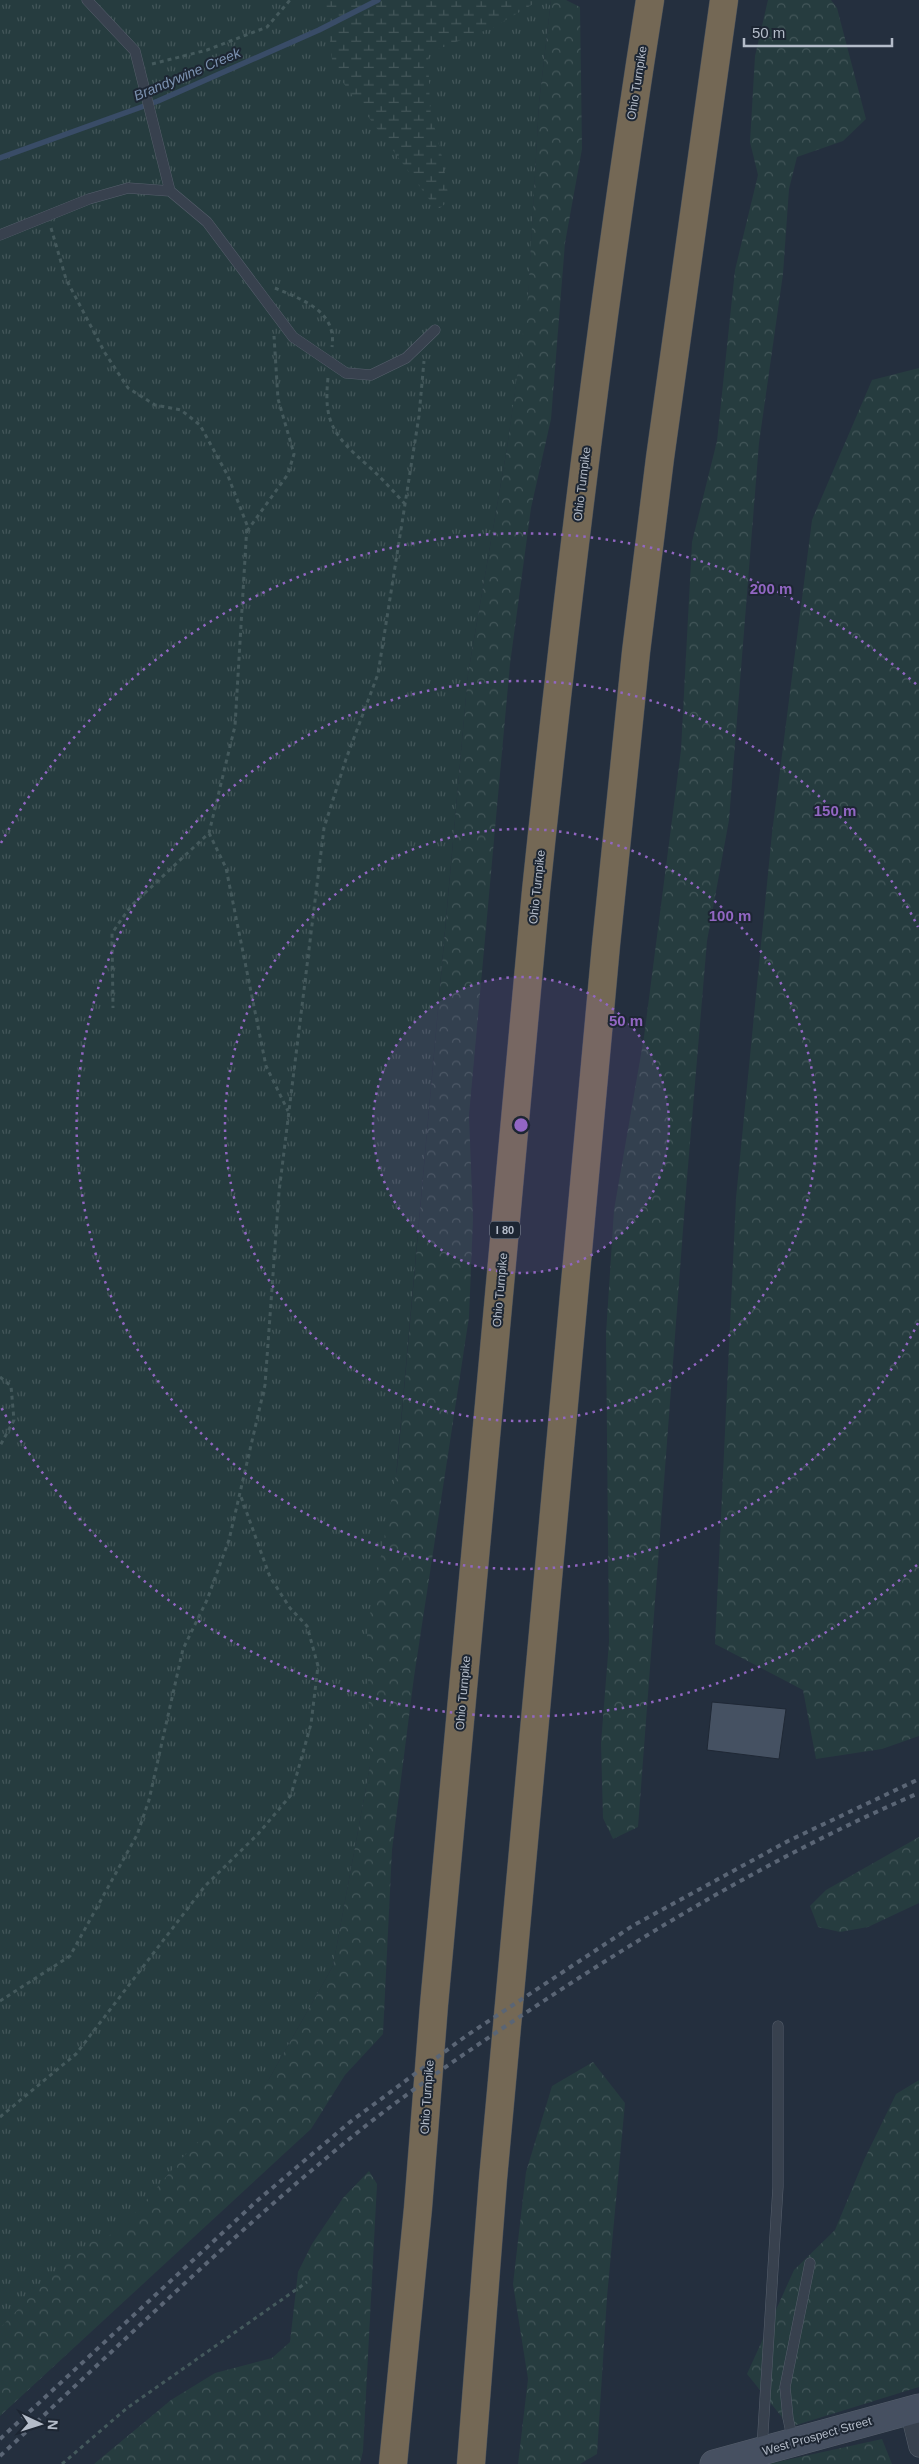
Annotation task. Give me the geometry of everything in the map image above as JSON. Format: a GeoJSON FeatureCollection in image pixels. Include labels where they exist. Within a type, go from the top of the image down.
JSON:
{"type":"FeatureCollection","features":[{"type":"Feature","properties":{"kind":"highway","name":"Ohio Turnpike"},"geometry":{"type":"LineString","coordinates":[[393,2464],[550,758],[585,456],[622,182],[650,0]]}},
{"type":"Feature","properties":{"kind":"highway"},"geometry":{"type":"LineString","coordinates":[[471,2464],[493,2178],[611,896],[660,458],[724,0]]}},
{"type":"Feature","properties":{"kind":"street","name":"West Prospect Street"},"geometry":{"type":"LineString","coordinates":[[714,2464],[914,2409]]}},
{"type":"Feature","properties":{"kind":"street"},"geometry":{"type":"LineString","coordinates":[[914,2409],[919,2447]]}},
{"type":"Feature","properties":{"kind":"lane"},"geometry":{"type":"LineString","coordinates":[[87,0],[135,52],[170,191]]}},
{"type":"Feature","properties":{"kind":"lane"},"geometry":{"type":"LineString","coordinates":[[0,235],[89,199],[128,188],[170,191],[207,222],[293,336],[346,373],[371,375],[406,358],[435,330]]}},
{"type":"Feature","properties":{"kind":"lane"},"geometry":{"type":"LineString","coordinates":[[762,2452],[778,2187],[778,2026]]}},
{"type":"Feature","properties":{"kind":"lane"},"geometry":{"type":"LineString","coordinates":[[794,2442],[788,2418],[785,2387],[810,2263]]}},
{"type":"Feature","properties":{"kind":"path"},"geometry":{"type":"LineString","coordinates":[[139,67],[207,50],[267,27],[290,0]]}},
{"type":"Feature","properties":{"kind":"path"},"geometry":{"type":"LineString","coordinates":[[47,216],[66,279],[105,352],[128,388],[155,405],[181,410],[200,425],[228,476],[247,525],[235,726],[209,832],[131,906],[112,933],[112,1008]]}},
{"type":"Feature","properties":{"kind":"path"},"geometry":{"type":"LineString","coordinates":[[253,284],[267,284],[318,308],[334,334],[325,400],[333,428],[345,446],[368,465],[405,504]]}},
{"type":"Feature","properties":{"kind":"path"},"geometry":{"type":"LineString","coordinates":[[247,530],[288,474],[294,454],[278,399],[273,311]]}},
{"type":"Feature","properties":{"kind":"path"},"geometry":{"type":"LineString","coordinates":[[0,2001],[70,1956],[137,1835],[149,1800],[183,1649],[229,1540],[266,1385],[279,1192],[324,828],[346,759],[378,674],[419,416],[427,338]]}},
{"type":"Feature","properties":{"kind":"path"},"geometry":{"type":"LineString","coordinates":[[209,832],[226,868],[266,1066],[289,1112]]}},
{"type":"Feature","properties":{"kind":"path"},"geometry":{"type":"LineString","coordinates":[[0,1376],[11,1386],[14,1420],[0,1446]]}},
{"type":"Feature","properties":{"kind":"path"},"geometry":{"type":"LineString","coordinates":[[0,2116],[76,2054],[205,1886],[258,1834],[291,1795],[311,1724],[318,1666],[307,1626],[290,1608],[270,1577],[240,1493]]}},
{"type":"Feature","properties":{"kind":"path"},"geometry":{"type":"LineString","coordinates":[[62,2464],[127,2408],[308,2282]]}},
{"type":"Feature","properties":{"kind":"green space"},"geometry":{"type":"Polygon","coordinates":[[[0,0],[551,0],[539,103],[528,302],[507,448],[468,674],[370,1766],[333,1966],[269,2079],[0,2366],[0,0]]]}},
{"type":"Feature","properties":{"kind":"green space"},"geometry":{"type":"Polygon","coordinates":[[[326,0],[540,0],[494,27],[428,53],[430,109],[443,161],[449,201],[437,210],[333,69],[326,0]]]}},
{"type":"Feature","properties":{"kind":"green space"},"geometry":{"type":"Polygon","coordinates":[[[551,0],[566,0],[580,7],[582,149],[565,243],[551,419],[531,508],[510,664],[469,1115],[473,1219],[469,1317],[414,1677],[392,1850],[383,2034],[345,2075],[311,2129],[0,2416],[0,2328],[41,2285],[91,2241],[119,2232],[183,2157],[248,2094],[269,2079],[333,1966],[370,1766],[367,1631],[397,1469],[468,674],[507,448],[528,297],[539,103],[551,0]]]}},
{"type":"Feature","properties":{"kind":"green space"},"geometry":{"type":"Polygon","coordinates":[[[768,0],[831,0],[837,8],[866,119],[843,141],[797,157],[789,189],[783,274],[759,443],[729,820],[707,941],[686,1190],[638,1827],[613,1839],[603,1818],[601,1743],[609,1642],[606,1334],[614,1210],[644,1037],[681,750],[692,542],[717,441],[735,270],[758,175],[750,142],[755,56],[768,0]]]}},
{"type":"Feature","properties":{"kind":"green space"},"geometry":{"type":"Polygon","coordinates":[[[919,368],[919,1736],[882,1749],[816,1759],[803,1690],[715,1644],[736,1198],[772,833],[812,520],[872,380],[919,368]]]}},
{"type":"Feature","properties":{"kind":"green space"},"geometry":{"type":"Polygon","coordinates":[[[919,1837],[919,1903],[868,1927],[840,1932],[818,1927],[810,1906],[826,1890],[919,1837]]]}},
{"type":"Feature","properties":{"kind":"green space"},"geometry":{"type":"Polygon","coordinates":[[[593,2062],[625,2103],[607,2297],[597,2454],[580,2464],[518,2464],[528,2379],[513,2284],[526,2172],[552,2086],[593,2062]]]}},
{"type":"Feature","properties":{"kind":"green space"},"geometry":{"type":"Polygon","coordinates":[[[919,2080],[919,2387],[790,2427],[747,2374],[794,2270],[835,2230],[864,2160],[896,2094],[919,2080]]]}},
{"type":"Feature","properties":{"kind":"green space"},"geometry":{"type":"Polygon","coordinates":[[[369,2171],[377,2184],[363,2451],[360,2464],[94,2464],[171,2400],[215,2373],[272,2358],[290,2342],[298,2272],[312,2244],[343,2198],[369,2171]]]}},
{"type":"Feature","properties":{"kind":"green space"},"geometry":{"type":"Polygon","coordinates":[[[882,2439],[892,2464],[768,2464],[882,2439]]]}},
{"type":"Feature","properties":{"kind":"building"},"geometry":{"type":"Polygon","coordinates":[[[712,1702],[786,1709],[779,1759],[707,1750],[712,1702]]]}},
{"type":"Feature","properties":{"kind":"waterway","name":"Brandywine Creek"},"geometry":{"type":"LineString","coordinates":[[0,158],[158,101],[319,30],[378,0]]}},
{"type":"Feature","properties":{"kind":"railway"},"geometry":{"type":"LineString","coordinates":[[0,2439],[258,2200],[350,2122],[466,2036],[634,1925],[788,1841],[919,1779]]}},
{"type":"Feature","properties":{"kind":"railway"},"geometry":{"type":"LineString","coordinates":[[0,2456],[259,2216],[348,2140],[418,2087],[539,2004],[677,1917],[772,1864],[869,1815],[919,1793]]}}]}
